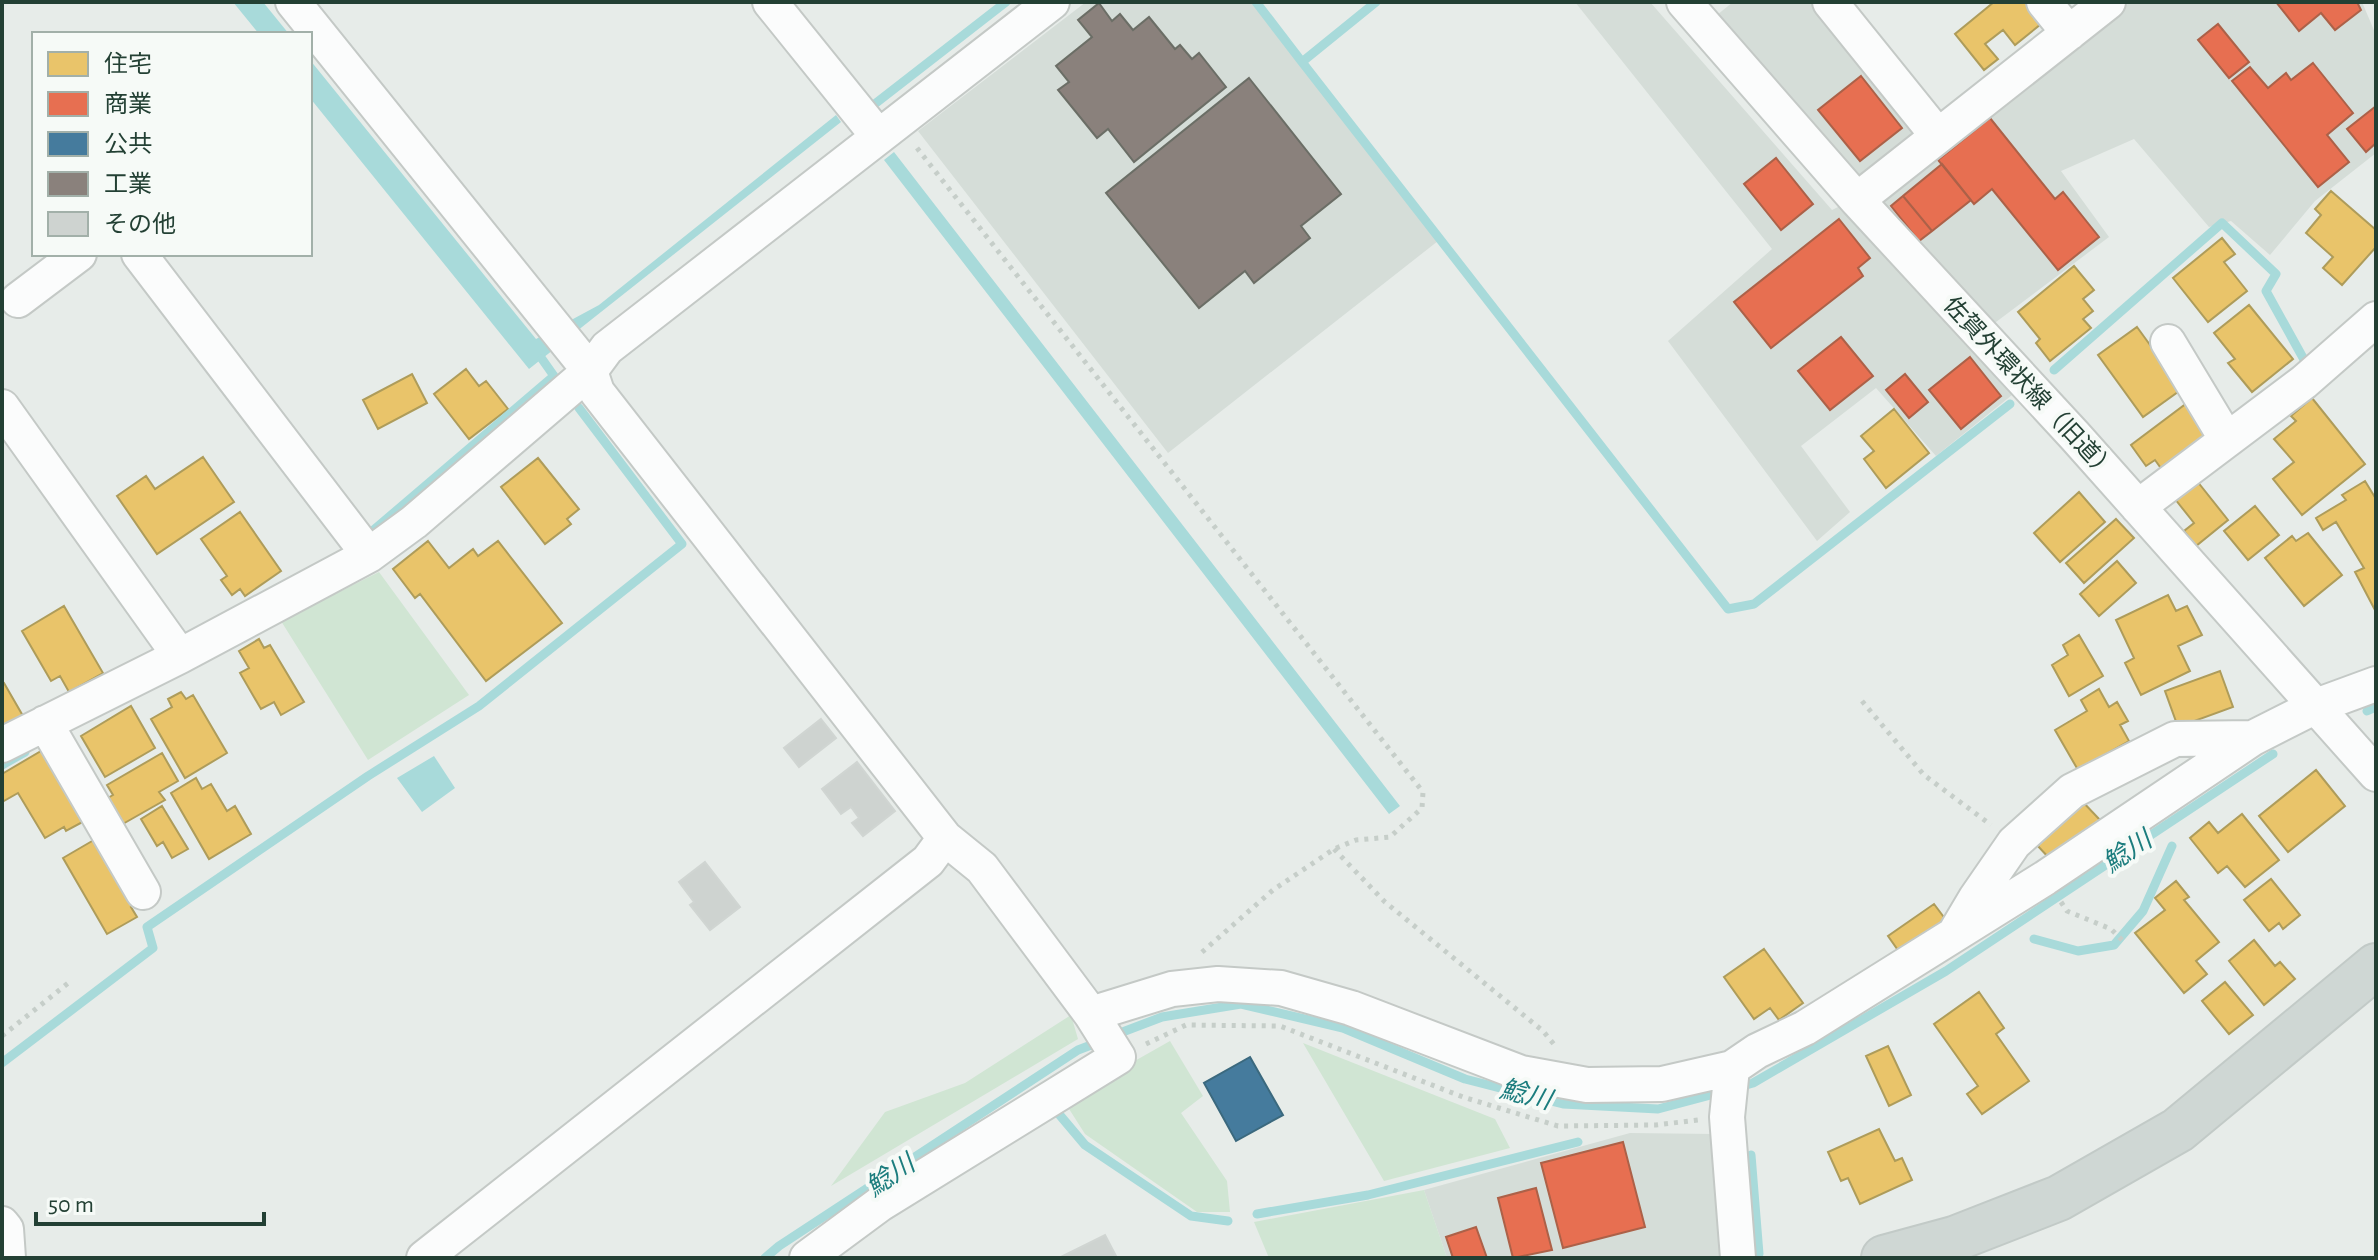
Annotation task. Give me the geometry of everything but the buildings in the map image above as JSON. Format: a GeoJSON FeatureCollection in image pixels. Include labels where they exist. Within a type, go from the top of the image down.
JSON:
{"type":"FeatureCollection","features":[{"type":"Feature","properties":{"kind":"main road"},"geometry":{"type":"LineString","coordinates":[[1884,1258],[1954,1239],[2059,1198],[2178,1130],[2376,966]]}},
{"type":"Feature","properties":{"kind":"street"},"geometry":{"type":"LineString","coordinates":[[293,2],[571,347],[597,392],[945,838],[982,868],[1091,1014],[1118,1057],[880,1204],[807,1258]]}},
{"type":"Feature","properties":{"kind":"street"},"geometry":{"type":"LineString","coordinates":[[770,2],[887,129]]}},
{"type":"Feature","properties":{"kind":"street"},"geometry":{"type":"LineString","coordinates":[[2,745],[180,656],[369,555],[414,522],[571,347],[607,348],[1052,2]]}},
{"type":"Feature","properties":{"kind":"street","name":"佐賀外環状線（旧道）"},"geometry":{"type":"LineString","coordinates":[[1684,2],[1857,200],[2138,507],[2376,774]]}},
{"type":"Feature","properties":{"kind":"street"},"geometry":{"type":"LineString","coordinates":[[1830,2],[1938,136]]}},
{"type":"Feature","properties":{"kind":"street"},"geometry":{"type":"LineString","coordinates":[[2044,2],[2069,33]]}},
{"type":"Feature","properties":{"kind":"street"},"geometry":{"type":"LineString","coordinates":[[1857,200],[2108,2]]}},
{"type":"Feature","properties":{"kind":"street"},"geometry":{"type":"LineString","coordinates":[[7,297],[76,256]]}},
{"type":"Feature","properties":{"kind":"street"},"geometry":{"type":"LineString","coordinates":[[141,256],[369,555]]}},
{"type":"Feature","properties":{"kind":"street"},"geometry":{"type":"LineString","coordinates":[[2138,507],[2304,382],[2376,319]]}},
{"type":"Feature","properties":{"kind":"street"},"geometry":{"type":"LineString","coordinates":[[2168,342],[2227,440]]}},
{"type":"Feature","properties":{"kind":"street"},"geometry":{"type":"LineString","coordinates":[[2,407],[180,656]]}},
{"type":"Feature","properties":{"kind":"street"},"geometry":{"type":"LineString","coordinates":[[1091,1014],[1172,989],[1218,984],[1281,988],[1351,1008],[1521,1073],[1587,1085],[1662,1084],[1732,1068],[1757,1051],[1805,1028],[2045,878],[2253,738],[2316,706],[2376,684]]}},
{"type":"Feature","properties":{"kind":"street"},"geometry":{"type":"LineString","coordinates":[[45,723],[143,892]]}},
{"type":"Feature","properties":{"kind":"street"},"geometry":{"type":"LineString","coordinates":[[1955,934],[2014,843],[2072,791],[2175,739],[2253,738]]}},
{"type":"Feature","properties":{"kind":"street"},"geometry":{"type":"LineString","coordinates":[[424,1258],[928,861],[945,838]]}},
{"type":"Feature","properties":{"kind":"street"},"geometry":{"type":"LineString","coordinates":[[1732,1068],[1727,1117],[1738,1258]]}},
{"type":"Feature","properties":{"kind":"street"},"geometry":{"type":"LineString","coordinates":[[2,1224],[6,1229],[8,1258]]}},
{"type":"Feature","properties":{"kind":"path"},"geometry":{"type":"LineString","coordinates":[[887,129],[1423,792],[1422,808],[1390,837],[1356,840],[1334,849],[1273,890],[1192,962],[1172,989]]}},
{"type":"Feature","properties":{"kind":"path"},"geometry":{"type":"LineString","coordinates":[[1862,701],[1924,775],[2014,843]]}},
{"type":"Feature","properties":{"kind":"path"},"geometry":{"type":"LineString","coordinates":[[1334,849],[1385,902],[1543,1031],[1587,1085]]}},
{"type":"Feature","properties":{"kind":"path"},"geometry":{"type":"LineString","coordinates":[[2067,911],[2111,929],[2126,944]]}},
{"type":"Feature","properties":{"kind":"path"},"geometry":{"type":"LineString","coordinates":[[2,1036],[72,980]]}},
{"type":"Feature","properties":{"kind":"path"},"geometry":{"type":"LineString","coordinates":[[1118,1057],[1186,1025],[1280,1026],[1463,1097],[1558,1126],[1656,1125],[1727,1117]]}},
{"type":"Feature","properties":{"kind":"shaded area"},"geometry":{"type":"Polygon","coordinates":[[[1086,2],[1252,2],[1438,241],[1168,453],[918,131],[1086,2]]]}},
{"type":"Feature","properties":{"kind":"shaded area"},"geometry":{"type":"Polygon","coordinates":[[[1575,2],[1650,2],[1832,210],[1840,206],[2012,395],[1936,456],[1876,388],[1801,446],[1850,512],[1817,541],[1668,341],[1772,249],[1575,2]]]}},
{"type":"Feature","properties":{"kind":"shaded area"},"geometry":{"type":"Polygon","coordinates":[[[1733,2],[1812,2],[1936,156],[2130,2],[2362,2],[2376,35],[2376,153],[2315,201],[2270,255],[2231,221],[2209,227],[2134,139],[2061,171],[2109,237],[1992,325],[1799,114],[1717,15],[1733,2]]]}},
{"type":"Feature","properties":{"kind":"shaded area"},"geometry":{"type":"Polygon","coordinates":[[[1630,1133],[1714,1134],[1725,1258],[1447,1258],[1424,1190],[1630,1133]]]}},
{"type":"Feature","properties":{"kind":"green space"},"geometry":{"type":"Polygon","coordinates":[[[379,572],[469,695],[368,760],[281,621],[379,572]]]}},
{"type":"Feature","properties":{"kind":"green space"},"geometry":{"type":"Polygon","coordinates":[[[1071,1015],[1078,1039],[831,1186],[885,1112],[965,1083],[1071,1015]]]}},
{"type":"Feature","properties":{"kind":"green space"},"geometry":{"type":"Polygon","coordinates":[[[1170,1041],[1203,1096],[1181,1113],[1227,1181],[1230,1212],[1197,1212],[1085,1134],[1064,1101],[1170,1041]]]}},
{"type":"Feature","properties":{"kind":"green space"},"geometry":{"type":"Polygon","coordinates":[[[1303,1043],[1495,1119],[1510,1148],[1384,1181],[1303,1043]]]}},
{"type":"Feature","properties":{"kind":"green space"},"geometry":{"type":"Polygon","coordinates":[[[1424,1190],[1447,1258],[1269,1258],[1254,1222],[1424,1190]]]}},
{"type":"Feature","properties":{"kind":"water"},"geometry":{"type":"Polygon","coordinates":[[[233,2],[263,2],[287,32],[257,32],[233,2]]]}},
{"type":"Feature","properties":{"kind":"water"},"geometry":{"type":"Polygon","coordinates":[[[312,62],[536,339],[599,305],[836,115],[841,122],[529,369],[312,100],[312,62]]]}},
{"type":"Feature","properties":{"kind":"water"},"geometry":{"type":"Polygon","coordinates":[[[894,152],[1400,806],[1389,814],[884,160],[894,152]]]}},
{"type":"Feature","properties":{"kind":"water"},"geometry":{"type":"Polygon","coordinates":[[[434,756],[455,788],[422,812],[397,778],[434,756]]]}},
{"type":"Feature","properties":{"kind":"waterway"},"geometry":{"type":"LineString","coordinates":[[876,103],[1006,2]]}},
{"type":"Feature","properties":{"kind":"waterway"},"geometry":{"type":"LineString","coordinates":[[1256,2],[1302,62],[1376,2]]}},
{"type":"Feature","properties":{"kind":"waterway"},"geometry":{"type":"LineString","coordinates":[[1302,62],[1728,609],[1754,604],[2010,404]]}},
{"type":"Feature","properties":{"kind":"waterway"},"geometry":{"type":"LineString","coordinates":[[2054,370],[2222,223],[2276,274],[2266,291],[2307,365],[2311,361]]}},
{"type":"Feature","properties":{"kind":"waterway"},"geometry":{"type":"LineString","coordinates":[[369,534],[554,376],[542,359]]}},
{"type":"Feature","properties":{"kind":"waterway"},"geometry":{"type":"LineString","coordinates":[[2,1063],[153,948],[147,927],[368,776],[479,706],[682,544],[579,408]]}},
{"type":"Feature","properties":{"kind":"waterway"},"geometry":{"type":"LineString","coordinates":[[2367,711],[2376,707]]}},
{"type":"Feature","properties":{"kind":"waterway"},"geometry":{"type":"LineString","coordinates":[[2,765],[25,752]]}},
{"type":"Feature","properties":{"kind":"waterway","name":"鯰川"},"geometry":{"type":"LineString","coordinates":[[1736,1088],[1753,1083],[1946,971],[2273,754]]}},
{"type":"Feature","properties":{"kind":"waterway"},"geometry":{"type":"LineString","coordinates":[[2034,939],[2078,951],[2114,945],[2143,911],[2172,846]]}},
{"type":"Feature","properties":{"kind":"waterway","name":"鯰川"},"geometry":{"type":"LineString","coordinates":[[1112,1036],[1162,1017],[1241,1004],[1343,1028],[1465,1079],[1563,1104],[1658,1109],[1722,1092]]}},
{"type":"Feature","properties":{"kind":"waterway","name":"鯰川"},"geometry":{"type":"LineString","coordinates":[[765,1258],[1078,1050],[1099,1042]]}},
{"type":"Feature","properties":{"kind":"waterway"},"geometry":{"type":"LineString","coordinates":[[1058,1113],[1085,1145],[1191,1216],[1228,1221]]}},
{"type":"Feature","properties":{"kind":"waterway"},"geometry":{"type":"LineString","coordinates":[[1257,1214],[1368,1195],[1578,1142]]}},
{"type":"Feature","properties":{"kind":"waterway"},"geometry":{"type":"LineString","coordinates":[[1751,1155],[1759,1254]]}}]}
